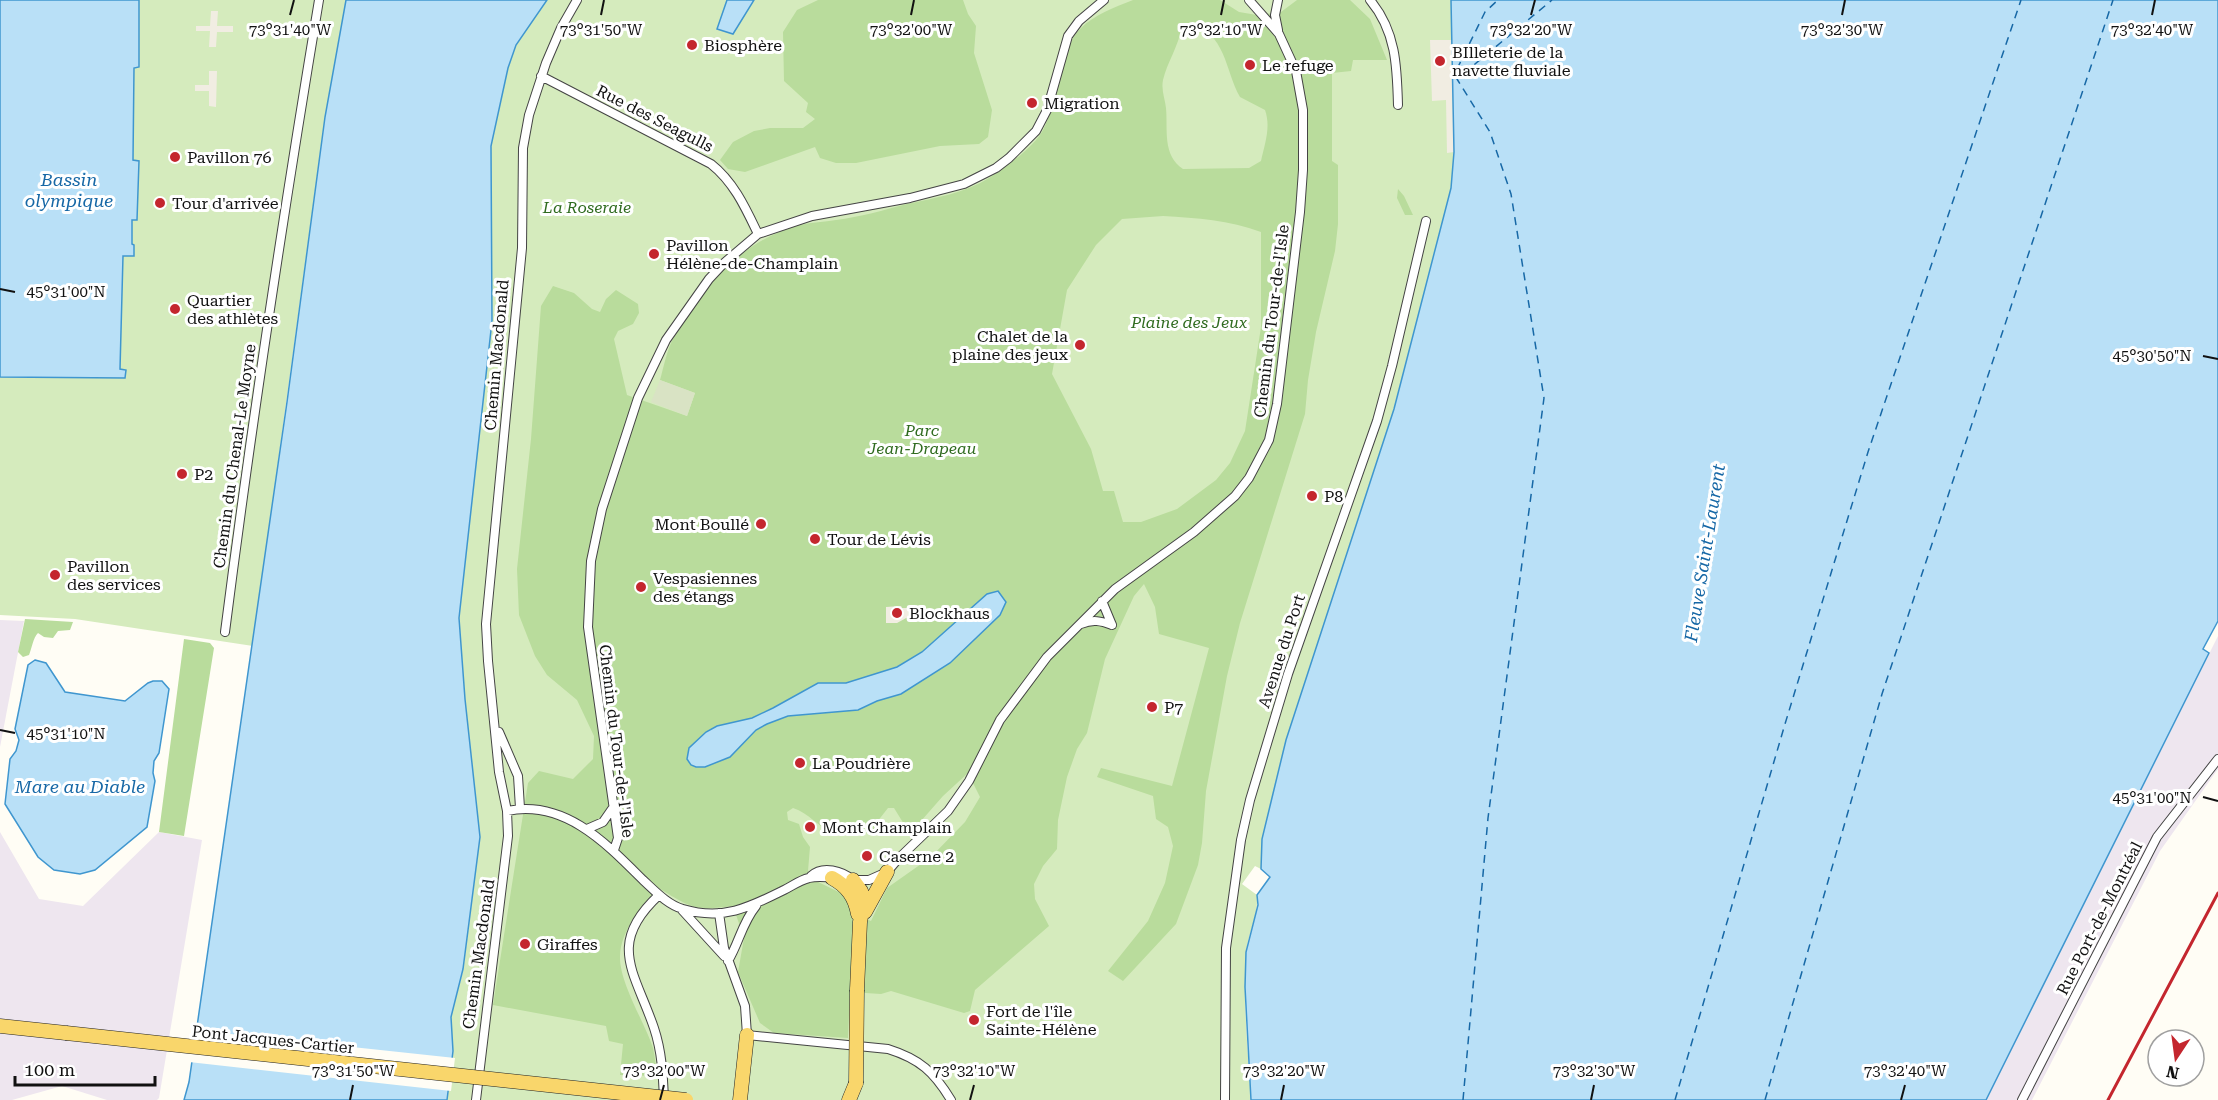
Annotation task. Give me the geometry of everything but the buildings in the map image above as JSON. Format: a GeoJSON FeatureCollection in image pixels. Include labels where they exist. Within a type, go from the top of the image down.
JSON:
{"type":"FeatureCollection","features":[{"type":"Feature","properties":{"kind":"main road"},"geometry":{"type":"LineString","coordinates":[[860,922],[887,872]]}},
{"type":"Feature","properties":{"kind":"main road"},"geometry":{"type":"LineString","coordinates":[[832,878],[847,887],[856,904],[860,922]]}},
{"type":"Feature","properties":{"kind":"main road"},"geometry":{"type":"LineString","coordinates":[[853,880],[864,900],[860,922],[857,990],[856,1083],[858,1100]]}},
{"type":"Feature","properties":{"kind":"main road","name":"Pont Jacques-Cartier"},"geometry":{"type":"LineString","coordinates":[[0,1026],[686,1100]]}},
{"type":"Feature","properties":{"kind":"main road"},"geometry":{"type":"LineString","coordinates":[[740,1100],[747,1035]]}},
{"type":"Feature","properties":{"kind":"main road"},"geometry":{"type":"LineString","coordinates":[[849,1100],[856,1083]]}},
{"type":"Feature","properties":{"kind":"street","name":"Chemin du Chenal-Le Moyne"},"geometry":{"type":"LineString","coordinates":[[225,632],[293,150],[319,0]]}},
{"type":"Feature","properties":{"kind":"street","name":"Chemin Macdonald"},"geometry":{"type":"LineString","coordinates":[[476,1100],[508,836],[507,811],[499,772],[488,661],[486,614],[522,248],[523,148],[529,115],[541,76],[561,28],[577,0]]}},
{"type":"Feature","properties":{"kind":"street","name":"Chemin du Tour-de-l'Isle"},"geometry":{"type":"LineString","coordinates":[[1104,0],[1094,6],[1068,36],[1051,99],[1036,131],[1021,147],[996,168],[964,184],[910,198],[812,216],[758,234],[709,279],[666,340],[638,398],[595,536],[589,581],[588,627],[612,809],[618,838],[614,850],[659,896],[681,909],[718,913],[740,911],[808,878],[869,880],[887,872],[948,811],[969,781],[1000,720],[1047,657],[1102,601],[1194,532],[1234,496],[1249,478],[1269,440],[1276,404],[1287,326],[1303,170],[1303,110],[1300,89],[1296,71],[1279,34],[1275,15],[1278,0]]}},
{"type":"Feature","properties":{"kind":"street","name":"Chemin du Tour-de-l'Isle"},"geometry":{"type":"LineString","coordinates":[[1249,0],[1279,34]]}},
{"type":"Feature","properties":{"kind":"street"},"geometry":{"type":"LineString","coordinates":[[1370,0],[1381,14],[1392,38],[1398,105]]}},
{"type":"Feature","properties":{"kind":"street","name":"Rue des Seagulls"},"geometry":{"type":"LineString","coordinates":[[541,76],[711,164],[735,189],[758,234]]}},
{"type":"Feature","properties":{"kind":"street","name":"Avenue du Port"},"geometry":{"type":"LineString","coordinates":[[1225,1100],[1226,948],[1241,840],[1250,800],[1288,674],[1377,421],[1426,221]]}},
{"type":"Feature","properties":{"kind":"street"},"geometry":{"type":"LineString","coordinates":[[1078,624],[1090,620],[1112,625],[1102,601]]}},
{"type":"Feature","properties":{"kind":"street","name":"Chemin Macdonald"},"geometry":{"type":"LineString","coordinates":[[495,723],[518,776],[520,808]]}},
{"type":"Feature","properties":{"kind":"street","name":"Rue Port-de-Montréal"},"geometry":{"type":"LineString","coordinates":[[2022,1100],[2157,837],[2218,759]]}},
{"type":"Feature","properties":{"kind":"street"},"geometry":{"type":"LineString","coordinates":[[499,772],[515,769]]}},
{"type":"Feature","properties":{"kind":"street"},"geometry":{"type":"LineString","coordinates":[[507,811],[520,808],[560,816],[587,829],[614,850]]}},
{"type":"Feature","properties":{"kind":"street"},"geometry":{"type":"LineString","coordinates":[[587,829],[603,822],[612,809]]}},
{"type":"Feature","properties":{"kind":"street"},"geometry":{"type":"LineString","coordinates":[[808,878],[815,873],[830,870],[853,880]]}},
{"type":"Feature","properties":{"kind":"street"},"geometry":{"type":"LineString","coordinates":[[659,896],[644,910],[635,923],[628,956],[635,982],[658,1042],[662,1058],[664,1100]]}},
{"type":"Feature","properties":{"kind":"street"},"geometry":{"type":"LineString","coordinates":[[728,961],[743,924],[758,903]]}},
{"type":"Feature","properties":{"kind":"street"},"geometry":{"type":"LineString","coordinates":[[681,909],[728,961]]}},
{"type":"Feature","properties":{"kind":"street"},"geometry":{"type":"LineString","coordinates":[[718,913],[724,948],[745,1006],[747,1035],[888,1049],[906,1055],[936,1076],[951,1100]]}},
{"type":"Feature","properties":{"kind":"shaded area"},"geometry":{"type":"Polygon","coordinates":[[[211,11],[218,11],[217,26],[233,26],[233,32],[217,32],[216,47],[209,47],[210,31],[196,31],[196,26],[210,26],[211,11]]]}},
{"type":"Feature","properties":{"kind":"shaded area"},"geometry":{"type":"Polygon","coordinates":[[[1430,40],[1451,40],[1454,152],[1447,153],[1446,100],[1432,101],[1430,40]]]}},
{"type":"Feature","properties":{"kind":"shaded area"},"geometry":{"type":"Polygon","coordinates":[[[209,71],[217,71],[216,107],[209,106],[209,91],[195,91],[195,85],[209,85],[209,71]]]}},
{"type":"Feature","properties":{"kind":"shaded area","name":"Blockhaus"},"geometry":{"type":"Polygon","coordinates":[[[886,607],[908,608],[908,617],[897,623],[886,623],[886,607]]]}},
{"type":"Feature","properties":{"kind":"shaded area"},"geometry":{"type":"Polygon","coordinates":[[[0,620],[24,621],[0,747],[0,620]]]}},
{"type":"Feature","properties":{"kind":"shaded area"},"geometry":{"type":"Polygon","coordinates":[[[2218,636],[2218,769],[2160,851],[2032,1100],[1986,1100],[2218,636]]]}},
{"type":"Feature","properties":{"kind":"shaded area"},"geometry":{"type":"Polygon","coordinates":[[[0,832],[39,899],[83,906],[159,832],[202,840],[157,1100],[107,1100],[62,1086],[12,1100],[0,1100],[0,832]]]}},
{"type":"Feature","properties":{"kind":"green space"},"geometry":{"type":"Polygon","coordinates":[[[0,0],[346,0],[325,117],[253,646],[75,619],[0,615],[0,0]]]}},
{"type":"Feature","properties":{"kind":"green space","name":"Parc Jean-Drapeau"},"geometry":{"type":"Polygon","coordinates":[[[547,0],[1451,0],[1454,152],[1451,188],[1395,409],[1286,740],[1262,839],[1261,869],[1255,866],[1242,884],[1257,895],[1256,910],[1247,947],[1245,973],[1251,1100],[447,1100],[453,1051],[451,1017],[463,971],[480,837],[459,618],[492,321],[491,146],[508,68],[516,45],[547,0]]]}},
{"type":"Feature","properties":{"kind":"green space"},"geometry":{"type":"Polygon","coordinates":[[[818,0],[963,0],[976,26],[974,53],[992,110],[988,137],[979,144],[940,146],[856,163],[836,163],[820,158],[815,147],[745,172],[728,169],[720,160],[733,142],[754,131],[770,128],[803,128],[815,119],[806,112],[808,103],[784,81],[783,32],[797,10],[818,0]]]}},
{"type":"Feature","properties":{"kind":"green space"},"geometry":{"type":"Polygon","coordinates":[[[1133,0],[1220,0],[1239,12],[1257,15],[1281,12],[1297,0],[1350,0],[1370,19],[1387,60],[1353,60],[1351,71],[1332,73],[1332,161],[1338,165],[1338,224],[1335,251],[1316,332],[1305,414],[1240,623],[1227,676],[1206,791],[1198,865],[1176,924],[1123,981],[1108,971],[1148,921],[1165,883],[1173,846],[1168,827],[1156,819],[1153,796],[1097,777],[1101,768],[1172,786],[1209,648],[1159,634],[1155,607],[1144,584],[1134,596],[1105,659],[1087,733],[1077,749],[1067,777],[1058,820],[1057,849],[1043,866],[1034,884],[1035,899],[1049,926],[975,990],[970,1011],[964,1013],[891,991],[881,994],[850,992],[848,1038],[774,1033],[760,1023],[738,972],[744,938],[733,906],[701,908],[687,904],[660,889],[646,903],[628,928],[620,956],[628,990],[653,1048],[657,1076],[620,1075],[623,1044],[609,1041],[606,1026],[493,1005],[528,783],[539,771],[573,779],[593,759],[594,736],[577,700],[547,675],[535,656],[519,615],[517,569],[531,439],[541,306],[553,286],[574,293],[592,309],[600,312],[606,299],[616,290],[638,304],[639,313],[633,324],[618,331],[614,339],[627,395],[687,416],[695,393],[660,380],[664,363],[685,318],[697,300],[726,268],[760,241],[780,232],[804,224],[854,217],[949,194],[970,188],[996,174],[1027,150],[1043,130],[1068,48],[1081,28],[1105,12],[1133,0]],[[1189,25],[1182,27],[1163,84],[1167,141],[1172,157],[1183,169],[1249,168],[1261,161],[1267,129],[1265,110],[1240,97],[1223,54],[1210,35],[1189,25]],[[1163,216],[1122,219],[1096,245],[1067,290],[1052,374],[1091,449],[1103,491],[1114,491],[1123,522],[1141,522],[1177,509],[1216,480],[1230,463],[1245,431],[1261,327],[1261,232],[1225,222],[1201,219],[1163,216]],[[987,594],[922,652],[897,667],[846,683],[818,683],[752,718],[717,726],[706,732],[689,748],[705,767],[730,757],[756,730],[788,716],[858,710],[877,701],[901,694],[987,594]],[[968,773],[943,796],[914,829],[907,829],[894,808],[888,808],[877,822],[876,832],[854,835],[833,833],[793,808],[787,812],[788,820],[799,824],[803,837],[810,847],[808,871],[814,880],[847,896],[862,917],[871,921],[887,888],[931,857],[965,822],[980,797],[968,773]]]}},
{"type":"Feature","properties":{"kind":"green space"},"geometry":{"type":"Polygon","coordinates":[[[1398,189],[1413,215],[1405,215],[1397,198],[1398,189]]]}},
{"type":"Feature","properties":{"kind":"green space"},"geometry":{"type":"Polygon","coordinates":[[[660,380],[695,393],[687,416],[651,402],[660,380]]]}},
{"type":"Feature","properties":{"kind":"green space"},"geometry":{"type":"Polygon","coordinates":[[[25,619],[73,622],[70,630],[58,631],[53,638],[44,637],[38,633],[29,655],[23,657],[18,652],[25,619]]]}},
{"type":"Feature","properties":{"kind":"green space"},"geometry":{"type":"Polygon","coordinates":[[[184,639],[210,643],[214,648],[184,836],[159,832],[184,639]]]}},
{"type":"Feature","properties":{"kind":"water","name":"Bassin olympique"},"geometry":{"type":"Polygon","coordinates":[[[0,0],[139,0],[139,67],[134,68],[133,160],[139,161],[137,220],[132,220],[134,256],[123,256],[120,369],[126,370],[125,378],[0,377],[0,0]]]}},
{"type":"Feature","properties":{"kind":"water"},"geometry":{"type":"Polygon","coordinates":[[[346,0],[547,0],[516,45],[508,68],[491,146],[492,321],[459,618],[480,837],[463,969],[451,1017],[453,1051],[447,1100],[184,1100],[189,1082],[287,402],[325,117],[346,0]]]}},
{"type":"Feature","properties":{"kind":"water"},"geometry":{"type":"Polygon","coordinates":[[[727,0],[754,0],[733,34],[717,29],[727,0]]]}},
{"type":"Feature","properties":{"kind":"water","name":"Fleuve Saint-Laurent"},"geometry":{"type":"Polygon","coordinates":[[[1451,0],[2218,0],[2218,621],[2203,649],[2209,653],[1986,1100],[1251,1100],[1245,987],[1246,952],[1258,905],[1257,895],[1270,877],[1261,869],[1262,839],[1286,740],[1394,409],[1451,188],[1454,152],[1451,0]]]}},
{"type":"Feature","properties":{"kind":"water"},"geometry":{"type":"Polygon","coordinates":[[[998,591],[1006,602],[1000,615],[950,663],[901,694],[877,701],[858,710],[788,716],[756,730],[730,757],[705,767],[691,765],[687,759],[689,748],[706,732],[717,726],[752,718],[818,683],[846,683],[897,667],[922,652],[987,594],[998,591]]]}},
{"type":"Feature","properties":{"kind":"water","name":"Mare au Diable"},"geometry":{"type":"Polygon","coordinates":[[[35,660],[46,663],[65,692],[125,701],[153,681],[162,681],[169,689],[159,753],[154,761],[155,781],[147,827],[95,870],[80,874],[54,870],[38,857],[5,804],[10,759],[16,751],[19,740],[15,729],[28,665],[35,660]]]}},
{"type":"Feature","properties":{"kind":"pier"},"geometry":{"type":"Polygon","coordinates":[[[194,1030],[455,1058],[451,1091],[189,1062],[194,1030]]]}},
{"type":"Feature","properties":{"kind":"ferry route"},"geometry":{"type":"LineString","coordinates":[[1457,69],[1485,12],[1498,0]]}},
{"type":"Feature","properties":{"kind":"ferry route"},"geometry":{"type":"LineString","coordinates":[[1463,1100],[1488,818],[1544,398],[1511,194],[1490,132],[1457,79],[1552,0]]}},
{"type":"Feature","properties":{"kind":"ferry route"},"geometry":{"type":"LineString","coordinates":[[1675,1100],[1785,724],[1868,452],[2021,0]]}},
{"type":"Feature","properties":{"kind":"ferry route"},"geometry":{"type":"LineString","coordinates":[[1765,1100],[1882,694],[2113,0]]}},
{"type":"Feature","properties":{"kind":"railway"},"geometry":{"type":"LineString","coordinates":[[2108,1100],[2218,893]]}},
{"type":"Feature","properties":{"kind":"place","name":"Biosphère"},"geometry":{"type":"Point","coordinates":[692,45]}},
{"type":"Feature","properties":{"kind":"place","name":"BIlleterie de la navette fluviale"},"geometry":{"type":"Point","coordinates":[1440,61]}},
{"type":"Feature","properties":{"kind":"place","name":"Le refuge"},"geometry":{"type":"Point","coordinates":[1250,65]}},
{"type":"Feature","properties":{"kind":"place","name":"Migration"},"geometry":{"type":"Point","coordinates":[1032,103]}},
{"type":"Feature","properties":{"kind":"place","name":"Pavillon 76"},"geometry":{"type":"Point","coordinates":[175,157]}},
{"type":"Feature","properties":{"kind":"place","name":"Tour d'arrivée"},"geometry":{"type":"Point","coordinates":[160,203]}},
{"type":"Feature","properties":{"kind":"place","name":"Pavillon Hélène-de-Champlain"},"geometry":{"type":"Point","coordinates":[654,254]}},
{"type":"Feature","properties":{"kind":"place","name":"Quartier des athlètes"},"geometry":{"type":"Point","coordinates":[175,309]}},
{"type":"Feature","properties":{"kind":"place","name":"Chalet de la plaine des jeux"},"geometry":{"type":"Point","coordinates":[1080,345]}},
{"type":"Feature","properties":{"kind":"place","name":"P2"},"geometry":{"type":"Point","coordinates":[182,474]}},
{"type":"Feature","properties":{"kind":"place","name":"P8"},"geometry":{"type":"Point","coordinates":[1312,496]}},
{"type":"Feature","properties":{"kind":"place","name":"Mont Boullé"},"geometry":{"type":"Point","coordinates":[761,524]}},
{"type":"Feature","properties":{"kind":"place","name":"Tour de Lévis"},"geometry":{"type":"Point","coordinates":[815,539]}},
{"type":"Feature","properties":{"kind":"place","name":"Pavillon des services"},"geometry":{"type":"Point","coordinates":[55,575]}},
{"type":"Feature","properties":{"kind":"place","name":"Vespasiennes des étangs"},"geometry":{"type":"Point","coordinates":[641,587]}},
{"type":"Feature","properties":{"kind":"place","name":"Blockhaus"},"geometry":{"type":"Point","coordinates":[897,613]}},
{"type":"Feature","properties":{"kind":"place","name":"P7"},"geometry":{"type":"Point","coordinates":[1152,707]}},
{"type":"Feature","properties":{"kind":"place","name":"La Poudrière"},"geometry":{"type":"Point","coordinates":[800,763]}},
{"type":"Feature","properties":{"kind":"place","name":"Mont Champlain"},"geometry":{"type":"Point","coordinates":[810,827]}},
{"type":"Feature","properties":{"kind":"place","name":"Caserne 2"},"geometry":{"type":"Point","coordinates":[867,856]}},
{"type":"Feature","properties":{"kind":"place","name":"Giraffes"},"geometry":{"type":"Point","coordinates":[525,944]}},
{"type":"Feature","properties":{"kind":"place","name":"Fort de l'île Sainte-Hélène"},"geometry":{"type":"Point","coordinates":[974,1020]}},
{"type":"Feature","properties":{"kind":"park label","name":"La Roseraie"},"geometry":{"type":"Point","coordinates":[587,207]}},
{"type":"Feature","properties":{"kind":"park label","name":"Plaine des Jeux"},"geometry":{"type":"Point","coordinates":[1189,322]}}]}
